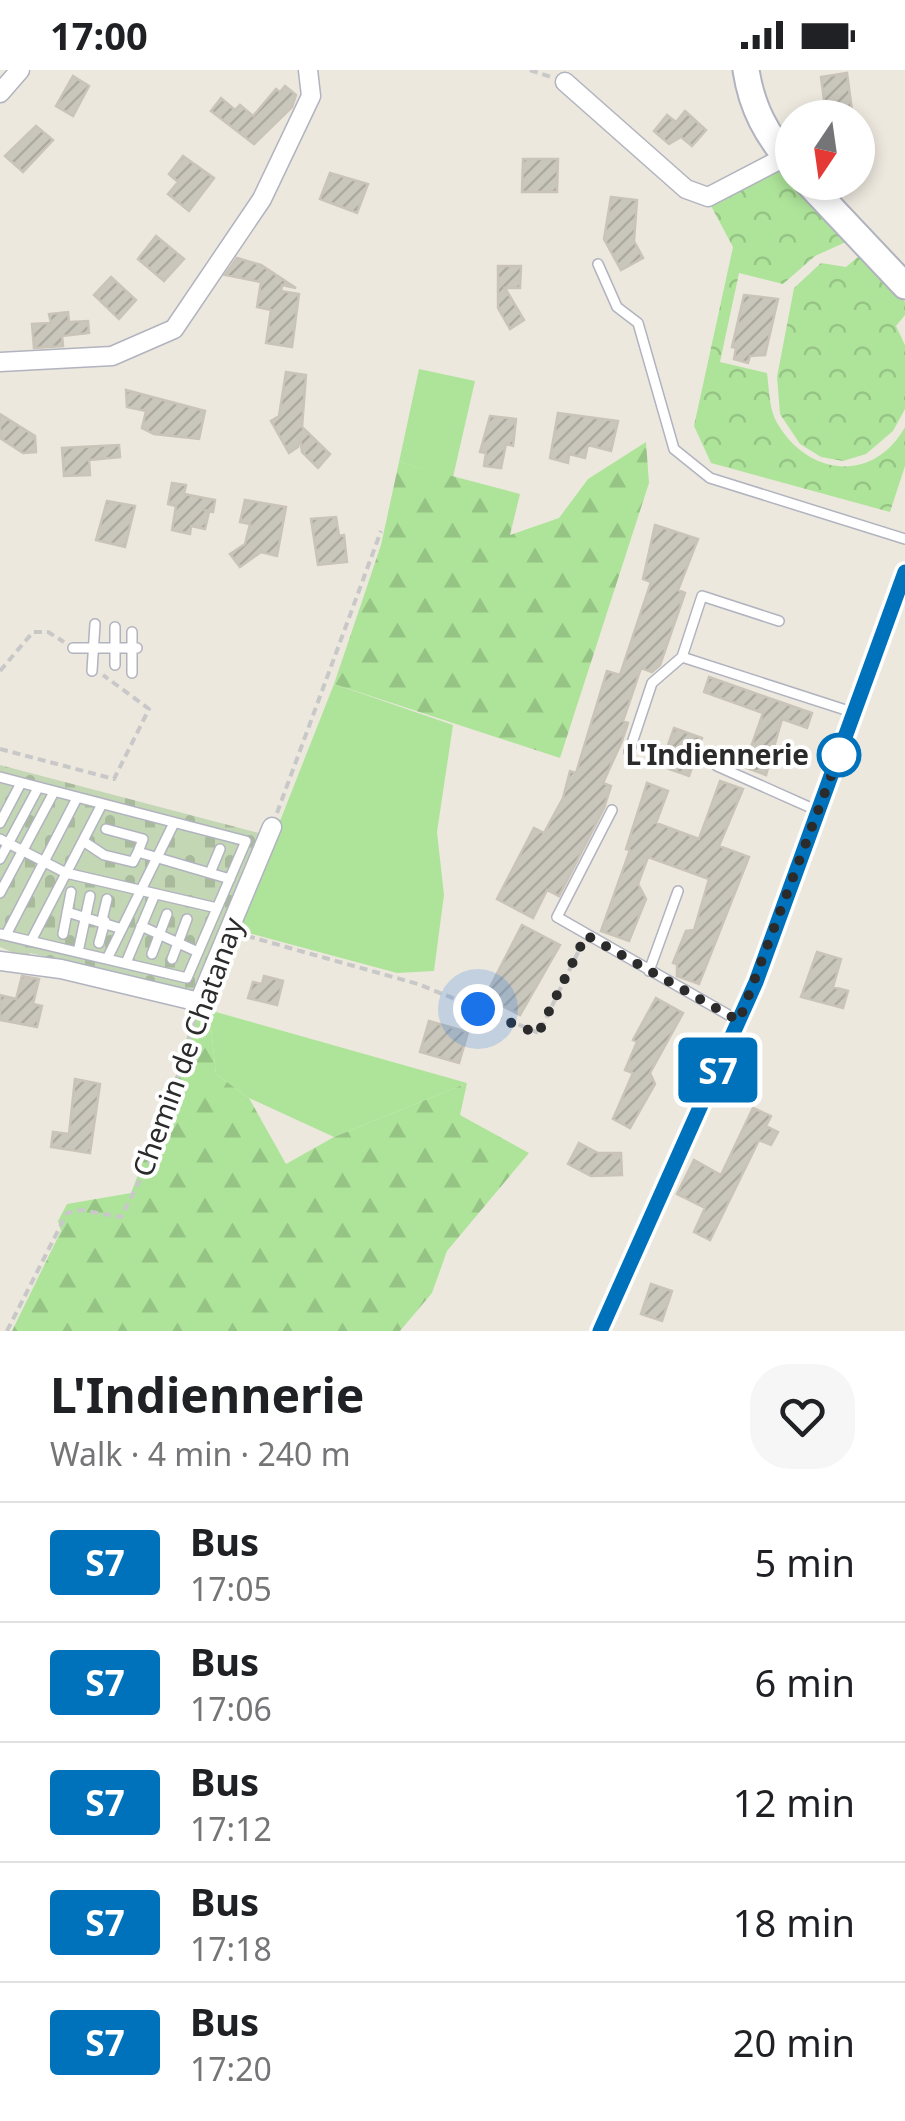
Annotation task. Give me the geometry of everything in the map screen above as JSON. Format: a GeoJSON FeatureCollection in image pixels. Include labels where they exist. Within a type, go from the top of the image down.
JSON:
{"type":"FeatureCollection","features":[{"type":"Feature","properties":{"kind":"street"},"geometry":{"type":"LineString","coordinates":[[0,94],[20,70]]}},
{"type":"Feature","properties":{"kind":"street"},"geometry":{"type":"LineString","coordinates":[[0,362],[112,356],[174,330],[262,199],[311,96],[308,70]]}},
{"type":"Feature","properties":{"kind":"street"},"geometry":{"type":"LineString","coordinates":[[746,70],[751,98],[766,134],[775,145]]}},
{"type":"Feature","properties":{"kind":"street"},"geometry":{"type":"LineString","coordinates":[[564,82],[686,189],[708,198],[775,167]]}},
{"type":"Feature","properties":{"kind":"street"},"geometry":{"type":"LineString","coordinates":[[825,200],[905,286]]}},
{"type":"Feature","properties":{"kind":"street"},"geometry":{"type":"LineString","coordinates":[[600,1331],[739,1021],[820,812],[905,572]]}},
{"type":"Feature","properties":{"kind":"street","name":"Chemin de Chatanay"},"geometry":{"type":"LineString","coordinates":[[199,1002],[272,827]]}},
{"type":"Feature","properties":{"kind":"street"},"geometry":{"type":"LineString","coordinates":[[0,961],[62,969],[199,1002]]}},
{"type":"Feature","properties":{"kind":"lane"},"geometry":{"type":"LineString","coordinates":[[598,264],[616,307],[638,323],[674,450],[710,478],[905,538]]}},
{"type":"Feature","properties":{"kind":"lane"},"geometry":{"type":"LineString","coordinates":[[630,752],[652,684],[682,657],[702,596],[779,621]]}},
{"type":"Feature","properties":{"kind":"lane"},"geometry":{"type":"LineString","coordinates":[[96,624],[98,673]]}},
{"type":"Feature","properties":{"kind":"lane"},"geometry":{"type":"LineString","coordinates":[[115,627],[115,664]]}},
{"type":"Feature","properties":{"kind":"lane"},"geometry":{"type":"LineString","coordinates":[[132,632],[132,673]]}},
{"type":"Feature","properties":{"kind":"lane"},"geometry":{"type":"LineString","coordinates":[[74,648],[134,648]]}},
{"type":"Feature","properties":{"kind":"lane"},"geometry":{"type":"LineString","coordinates":[[682,657],[855,714]]}},
{"type":"Feature","properties":{"kind":"lane"},"geometry":{"type":"LineString","coordinates":[[717,766],[820,812]]}},
{"type":"Feature","properties":{"kind":"lane"},"geometry":{"type":"LineString","coordinates":[[0,777],[246,842],[188,978],[2,936],[77,798]]}},
{"type":"Feature","properties":{"kind":"lane"},"geometry":{"type":"LineString","coordinates":[[0,823],[21,783]]}},
{"type":"Feature","properties":{"kind":"lane"},"geometry":{"type":"LineString","coordinates":[[0,859],[4,841],[38,788]]}},
{"type":"Feature","properties":{"kind":"lane"},"geometry":{"type":"LineString","coordinates":[[0,893],[54,792]]}},
{"type":"Feature","properties":{"kind":"lane"},"geometry":{"type":"LineString","coordinates":[[20,966],[29,941],[102,804]]}},
{"type":"Feature","properties":{"kind":"lane"},"geometry":{"type":"LineString","coordinates":[[612,810],[556,918],[739,1021]]}},
{"type":"Feature","properties":{"kind":"lane"},"geometry":{"type":"LineString","coordinates":[[108,959],[174,823]]}},
{"type":"Feature","properties":{"kind":"lane"},"geometry":{"type":"LineString","coordinates":[[83,841],[104,855],[133,862],[143,839],[106,829]]}},
{"type":"Feature","properties":{"kind":"lane"},"geometry":{"type":"LineString","coordinates":[[4,841],[66,873],[217,908]]}},
{"type":"Feature","properties":{"kind":"lane"},"geometry":{"type":"LineString","coordinates":[[210,874],[220,849]]}},
{"type":"Feature","properties":{"kind":"lane"},"geometry":{"type":"LineString","coordinates":[[138,852],[230,879]]}},
{"type":"Feature","properties":{"kind":"lane"},"geometry":{"type":"LineString","coordinates":[[650,971],[678,891]]}},
{"type":"Feature","properties":{"kind":"lane"},"geometry":{"type":"LineString","coordinates":[[63,934],[72,892]]}},
{"type":"Feature","properties":{"kind":"lane"},"geometry":{"type":"LineString","coordinates":[[126,964],[155,894]]}},
{"type":"Feature","properties":{"kind":"lane"},"geometry":{"type":"LineString","coordinates":[[78,952],[90,896]]}},
{"type":"Feature","properties":{"kind":"lane"},"geometry":{"type":"LineString","coordinates":[[100,942],[107,900]]}},
{"type":"Feature","properties":{"kind":"lane"},"geometry":{"type":"LineString","coordinates":[[68,912],[122,928]]}},
{"type":"Feature","properties":{"kind":"lane"},"geometry":{"type":"LineString","coordinates":[[152,954],[167,914]]}},
{"type":"Feature","properties":{"kind":"lane"},"geometry":{"type":"LineString","coordinates":[[172,959],[187,918]]}},
{"type":"Feature","properties":{"kind":"lane"},"geometry":{"type":"LineString","coordinates":[[141,926],[198,952]]}},
{"type":"Feature","properties":{"kind":"path"},"geometry":{"type":"LineString","coordinates":[[272,827],[382,531]]}},
{"type":"Feature","properties":{"kind":"path"},"geometry":{"type":"LineString","coordinates":[[0,671],[33,632],[48,632],[74,648]]}},
{"type":"Feature","properties":{"kind":"path"},"geometry":{"type":"LineString","coordinates":[[0,749],[114,779],[150,709],[98,673]]}},
{"type":"Feature","properties":{"kind":"path"},"geometry":{"type":"LineString","coordinates":[[228,930],[418,984],[538,1034],[586,935]]}},
{"type":"Feature","properties":{"kind":"path","name":"Chemin de Chatanay"},"geometry":{"type":"LineString","coordinates":[[7,1331],[67,1213],[82,1210],[121,1217],[131,1200],[156,1149],[199,1002]]}},
{"type":"Feature","properties":{"kind":"green space"},"geometry":{"type":"Polygon","coordinates":[[[775,170],[775,200],[809,200],[848,241],[815,256],[783,284],[739,273],[720,362],[767,373],[775,419],[788,438],[820,462],[839,466],[875,459],[905,427],[905,466],[890,512],[711,463],[694,426],[733,247],[710,204],[775,170]]]}},
{"type":"Feature","properties":{"kind":"green space"},"geometry":{"type":"Polygon","coordinates":[[[860,255],[905,302],[905,315],[896,326],[905,345],[905,409],[893,431],[866,454],[843,461],[821,457],[800,444],[780,414],[777,377],[794,288],[821,263],[846,267],[860,255]]]}},
{"type":"Feature","properties":{"kind":"green space"},"geometry":{"type":"Polygon","coordinates":[[[419,369],[475,381],[453,477],[399,462],[419,369]]]}},
{"type":"Feature","properties":{"kind":"green space"},"geometry":{"type":"Polygon","coordinates":[[[646,442],[649,483],[560,758],[334,684],[381,545],[399,462],[520,494],[510,535],[559,518],[588,479],[646,442]]]}},
{"type":"Feature","properties":{"kind":"green space"},"geometry":{"type":"Polygon","coordinates":[[[334,684],[453,725],[437,832],[444,895],[434,971],[397,973],[237,930],[334,684]]]}},
{"type":"Feature","properties":{"kind":"green space"},"geometry":{"type":"Polygon","coordinates":[[[0,765],[263,834],[194,991],[30,953],[28,959],[0,947],[0,765]]]}},
{"type":"Feature","properties":{"kind":"green space"},"geometry":{"type":"Polygon","coordinates":[[[209,1010],[467,1083],[334,1137],[249,1098],[216,1074],[209,1010]]]}},
{"type":"Feature","properties":{"kind":"green space"},"geometry":{"type":"Polygon","coordinates":[[[209,1010],[216,1074],[249,1098],[286,1164],[334,1137],[467,1083],[460,1115],[529,1153],[447,1251],[432,1293],[400,1331],[12,1331],[61,1231],[58,1221],[67,1204],[131,1193],[180,1065],[193,1012],[209,1010]]]}},
{"type":"Feature","properties":{"kind":"building"},"geometry":{"type":"Polygon","coordinates":[[[847,73],[851,100],[824,100],[821,77],[847,73]]]}},
{"type":"Feature","properties":{"kind":"building"},"geometry":{"type":"Polygon","coordinates":[[[73,76],[89,86],[73,116],[56,106],[73,76]]]}},
{"type":"Feature","properties":{"kind":"building"},"geometry":{"type":"Polygon","coordinates":[[[285,86],[296,95],[292,107],[254,144],[211,111],[221,98],[235,110],[240,105],[253,116],[276,89],[280,92],[285,86]]]}},
{"type":"Feature","properties":{"kind":"building"},"geometry":{"type":"Polygon","coordinates":[[[685,111],[706,130],[692,146],[681,137],[669,144],[654,131],[667,115],[676,122],[685,111]]]}},
{"type":"Feature","properties":{"kind":"building"},"geometry":{"type":"Polygon","coordinates":[[[36,126],[53,140],[23,172],[5,156],[36,126]]]}},
{"type":"Feature","properties":{"kind":"building"},"geometry":{"type":"Polygon","coordinates":[[[183,156],[214,178],[189,211],[168,194],[178,182],[169,174],[183,156]]]}},
{"type":"Feature","properties":{"kind":"building"},"geometry":{"type":"Polygon","coordinates":[[[523,159],[558,159],[557,192],[522,192],[523,159]]]}},
{"type":"Feature","properties":{"kind":"building"},"geometry":{"type":"Polygon","coordinates":[[[330,173],[368,184],[357,213],[320,199],[330,173]]]}},
{"type":"Feature","properties":{"kind":"building"},"geometry":{"type":"Polygon","coordinates":[[[611,197],[637,200],[634,241],[643,258],[621,270],[604,239],[611,197]]]}},
{"type":"Feature","properties":{"kind":"building"},"geometry":{"type":"Polygon","coordinates":[[[156,236],[184,259],[164,281],[138,259],[156,236]]]}},
{"type":"Feature","properties":{"kind":"building"},"geometry":{"type":"Polygon","coordinates":[[[237,258],[261,265],[296,288],[282,285],[281,291],[299,294],[292,347],[266,343],[271,310],[257,307],[261,282],[225,275],[237,258]]]}},
{"type":"Feature","properties":{"kind":"building"},"geometry":{"type":"Polygon","coordinates":[[[498,266],[521,266],[520,288],[505,288],[524,320],[510,329],[498,308],[498,266]]]}},
{"type":"Feature","properties":{"kind":"building"},"geometry":{"type":"Polygon","coordinates":[[[111,277],[136,300],[119,319],[94,295],[111,277]]]}},
{"type":"Feature","properties":{"kind":"building"},"geometry":{"type":"Polygon","coordinates":[[[744,295],[778,299],[765,355],[750,356],[748,363],[734,359],[736,348],[732,347],[744,295]]]}},
{"type":"Feature","properties":{"kind":"building"},"geometry":{"type":"Polygon","coordinates":[[[68,312],[69,322],[88,321],[89,333],[62,336],[63,346],[34,348],[32,324],[51,323],[49,314],[68,312]]]}},
{"type":"Feature","properties":{"kind":"building"},"geometry":{"type":"Polygon","coordinates":[[[286,372],[306,375],[302,427],[330,454],[318,468],[302,452],[300,437],[298,447],[289,453],[271,421],[279,416],[286,372]]]}},
{"type":"Feature","properties":{"kind":"building"},"geometry":{"type":"Polygon","coordinates":[[[126,390],[205,411],[199,439],[154,434],[142,428],[146,411],[127,407],[126,390]]]}},
{"type":"Feature","properties":{"kind":"building"},"geometry":{"type":"Polygon","coordinates":[[[558,413],[618,421],[611,451],[588,445],[585,458],[569,454],[568,463],[550,458],[558,413]]]}},
{"type":"Feature","properties":{"kind":"building"},"geometry":{"type":"Polygon","coordinates":[[[0,414],[35,436],[36,452],[23,453],[0,438],[0,414]]]}},
{"type":"Feature","properties":{"kind":"building"},"geometry":{"type":"Polygon","coordinates":[[[490,416],[516,419],[513,446],[506,444],[501,468],[484,466],[486,453],[480,452],[490,416]]]}},
{"type":"Feature","properties":{"kind":"building"},"geometry":{"type":"Polygon","coordinates":[[[119,445],[120,457],[89,460],[90,475],[64,476],[62,448],[119,445]]]}},
{"type":"Feature","properties":{"kind":"building"},"geometry":{"type":"Polygon","coordinates":[[[172,483],[186,485],[184,494],[215,500],[213,512],[204,510],[209,512],[205,529],[191,526],[190,534],[172,530],[176,506],[168,504],[172,483]]]}},
{"type":"Feature","properties":{"kind":"building"},"geometry":{"type":"Polygon","coordinates":[[[245,500],[286,507],[277,556],[261,552],[240,567],[230,554],[245,544],[250,524],[240,522],[245,500]]]}},
{"type":"Feature","properties":{"kind":"building"},"geometry":{"type":"Polygon","coordinates":[[[107,501],[135,506],[125,547],[96,540],[107,501]]]}},
{"type":"Feature","properties":{"kind":"building"},"geometry":{"type":"Polygon","coordinates":[[[336,517],[339,536],[344,535],[347,562],[318,565],[311,519],[336,517]]]}},
{"type":"Feature","properties":{"kind":"building"},"geometry":{"type":"Polygon","coordinates":[[[655,525],[698,539],[678,590],[685,593],[660,665],[652,672],[641,668],[623,721],[628,723],[603,783],[611,786],[604,808],[559,896],[547,890],[533,918],[497,899],[534,828],[544,833],[563,798],[570,771],[576,773],[607,671],[620,675],[651,582],[643,579],[655,525]]]}},
{"type":"Feature","properties":{"kind":"building"},"geometry":{"type":"Polygon","coordinates":[[[709,677],[812,713],[807,728],[782,719],[766,775],[744,767],[763,713],[704,692],[709,677]]]}},
{"type":"Feature","properties":{"kind":"building"},"geometry":{"type":"Polygon","coordinates":[[[674,728],[702,738],[689,776],[669,769],[677,749],[668,745],[674,728]]]}},
{"type":"Feature","properties":{"kind":"building"},"geometry":{"type":"Polygon","coordinates":[[[720,781],[743,789],[719,846],[749,857],[699,984],[677,976],[677,964],[673,963],[686,931],[694,930],[709,879],[648,857],[638,884],[646,899],[629,941],[601,931],[630,850],[626,849],[647,783],[668,791],[656,823],[699,839],[720,781]]]}},
{"type":"Feature","properties":{"kind":"building"},"geometry":{"type":"Polygon","coordinates":[[[522,925],[560,945],[520,1015],[485,997],[522,925]]]}},
{"type":"Feature","properties":{"kind":"building"},"geometry":{"type":"Polygon","coordinates":[[[817,952],[841,959],[833,987],[848,991],[843,1008],[801,997],[817,952]]]}},
{"type":"Feature","properties":{"kind":"building"},"geometry":{"type":"Polygon","coordinates":[[[22,976],[39,979],[33,1004],[42,1006],[37,1027],[0,1020],[0,995],[16,999],[22,976]]]}},
{"type":"Feature","properties":{"kind":"building"},"geometry":{"type":"Polygon","coordinates":[[[264,976],[283,981],[277,1005],[248,998],[253,982],[262,984],[264,976]]]}},
{"type":"Feature","properties":{"kind":"building"},"geometry":{"type":"Polygon","coordinates":[[[656,998],[683,1013],[650,1073],[655,1084],[630,1128],[613,1119],[633,1073],[625,1070],[637,1042],[633,1040],[656,998]]]}},
{"type":"Feature","properties":{"kind":"building"},"geometry":{"type":"Polygon","coordinates":[[[429,1021],[468,1032],[459,1063],[420,1052],[429,1021]]]}},
{"type":"Feature","properties":{"kind":"building"},"geometry":{"type":"Polygon","coordinates":[[[75,1079],[100,1084],[90,1153],[51,1147],[53,1132],[69,1134],[75,1079]]]}},
{"type":"Feature","properties":{"kind":"building"},"geometry":{"type":"Polygon","coordinates":[[[753,1108],[771,1116],[766,1126],[778,1132],[771,1145],[759,1140],[710,1240],[694,1232],[705,1208],[677,1194],[694,1160],[721,1175],[753,1108]]]}},
{"type":"Feature","properties":{"kind":"building"},"geometry":{"type":"Polygon","coordinates":[[[579,1143],[598,1153],[621,1153],[622,1175],[591,1176],[568,1164],[579,1143]]]}},
{"type":"Feature","properties":{"kind":"building"},"geometry":{"type":"Polygon","coordinates":[[[651,1284],[672,1291],[662,1321],[641,1314],[651,1284]]]}},
{"type":"Feature","properties":{"kind":"bus line","name":"S7"},"geometry":{"type":"LineString","coordinates":[[600,1331],[756,982],[905,572]]}},
{"type":"Feature","properties":{"kind":"place","name":"L'Indiennerie"},"geometry":{"type":"Point","coordinates":[839,755]}},
{"type":"Feature","properties":{"kind":"route"},"geometry":{"type":"LineString","coordinates":[[478,1009],[538,1034],[586,935],[739,1021],[808,846],[839,755]]}}]}
